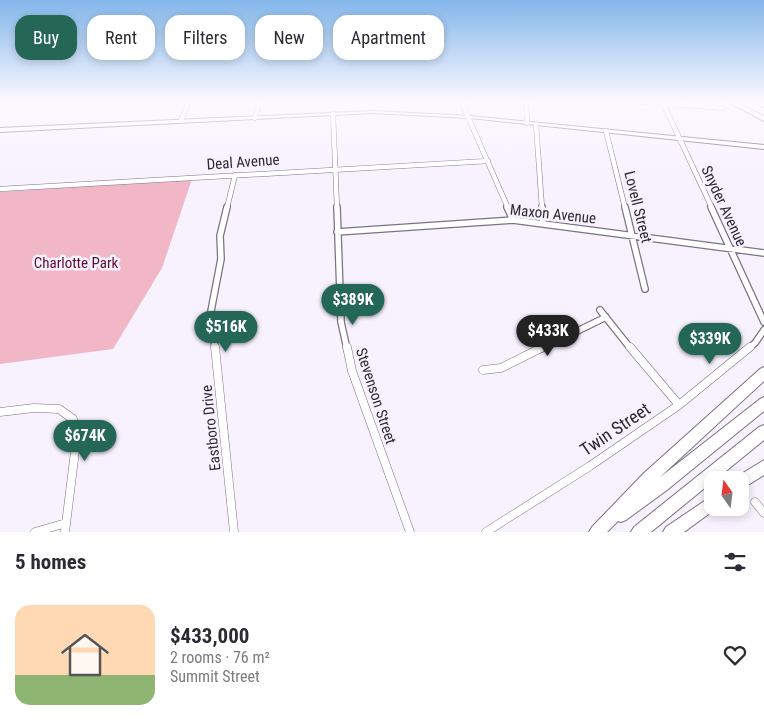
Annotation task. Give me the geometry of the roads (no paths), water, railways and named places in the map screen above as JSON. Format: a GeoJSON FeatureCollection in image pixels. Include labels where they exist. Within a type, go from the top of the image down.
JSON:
{"type":"FeatureCollection","features":[{"type":"Feature","properties":{"kind":"highway"},"geometry":{"type":"LineString","coordinates":[[597,532],[649,478],[764,373]]}},
{"type":"Feature","properties":{"kind":"highway"},"geometry":{"type":"LineString","coordinates":[[597,532],[662,485],[764,403]]}},
{"type":"Feature","properties":{"kind":"highway"},"geometry":{"type":"LineString","coordinates":[[639,532],[764,432]]}},
{"type":"Feature","properties":{"kind":"highway"},"geometry":{"type":"LineString","coordinates":[[749,477],[764,467]]}},
{"type":"Feature","properties":{"kind":"highway"},"geometry":{"type":"LineString","coordinates":[[671,532],[704,509]]}},
{"type":"Feature","properties":{"kind":"street"},"geometry":{"type":"LineString","coordinates":[[0,130],[84,126]]}},
{"type":"Feature","properties":{"kind":"street","name":"Stevenson Street"},"geometry":{"type":"LineString","coordinates":[[333,126],[341,322],[352,371],[410,532]]}},
{"type":"Feature","properties":{"kind":"street"},"geometry":{"type":"LineString","coordinates":[[473,126],[513,220]]}},
{"type":"Feature","properties":{"kind":"street"},"geometry":{"type":"LineString","coordinates":[[536,126],[543,224]]}},
{"type":"Feature","properties":{"kind":"street"},"geometry":{"type":"LineString","coordinates":[[554,126],[764,146]]}},
{"type":"Feature","properties":{"kind":"street","name":"Snyder Avenue"},"geometry":{"type":"LineString","coordinates":[[674,126],[764,322]]}},
{"type":"Feature","properties":{"kind":"street","name":"Lovell Street"},"geometry":{"type":"LineString","coordinates":[[606,131],[645,290]]}},
{"type":"Feature","properties":{"kind":"street","name":"Deal Avenue"},"geometry":{"type":"LineString","coordinates":[[0,189],[335,168],[488,161]]}},
{"type":"Feature","properties":{"kind":"street","name":"Eastboro Drive"},"geometry":{"type":"LineString","coordinates":[[234,532],[211,311],[221,259],[220,236],[235,175]]}},
{"type":"Feature","properties":{"kind":"street","name":"Maxon Avenue"},"geometry":{"type":"LineString","coordinates":[[338,232],[513,220],[764,253]]}},
{"type":"Feature","properties":{"kind":"street"},"geometry":{"type":"LineString","coordinates":[[600,310],[679,405]]}},
{"type":"Feature","properties":{"kind":"street"},"geometry":{"type":"LineString","coordinates":[[483,370],[501,368],[606,317]]}},
{"type":"Feature","properties":{"kind":"street","name":"Twin Street"},"geometry":{"type":"LineString","coordinates":[[486,532],[590,466],[679,405],[755,343],[764,330]]}},
{"type":"Feature","properties":{"kind":"street"},"geometry":{"type":"LineString","coordinates":[[0,412],[34,408],[59,409],[73,419],[77,434],[66,527],[34,532]]}},
{"type":"Feature","properties":{"kind":"street"},"geometry":{"type":"LineString","coordinates":[[755,502],[764,513]]}},
{"type":"Feature","properties":{"kind":"park label","name":"Charlotte Park"},"geometry":{"type":"Point","coordinates":[76,263]}}]}
